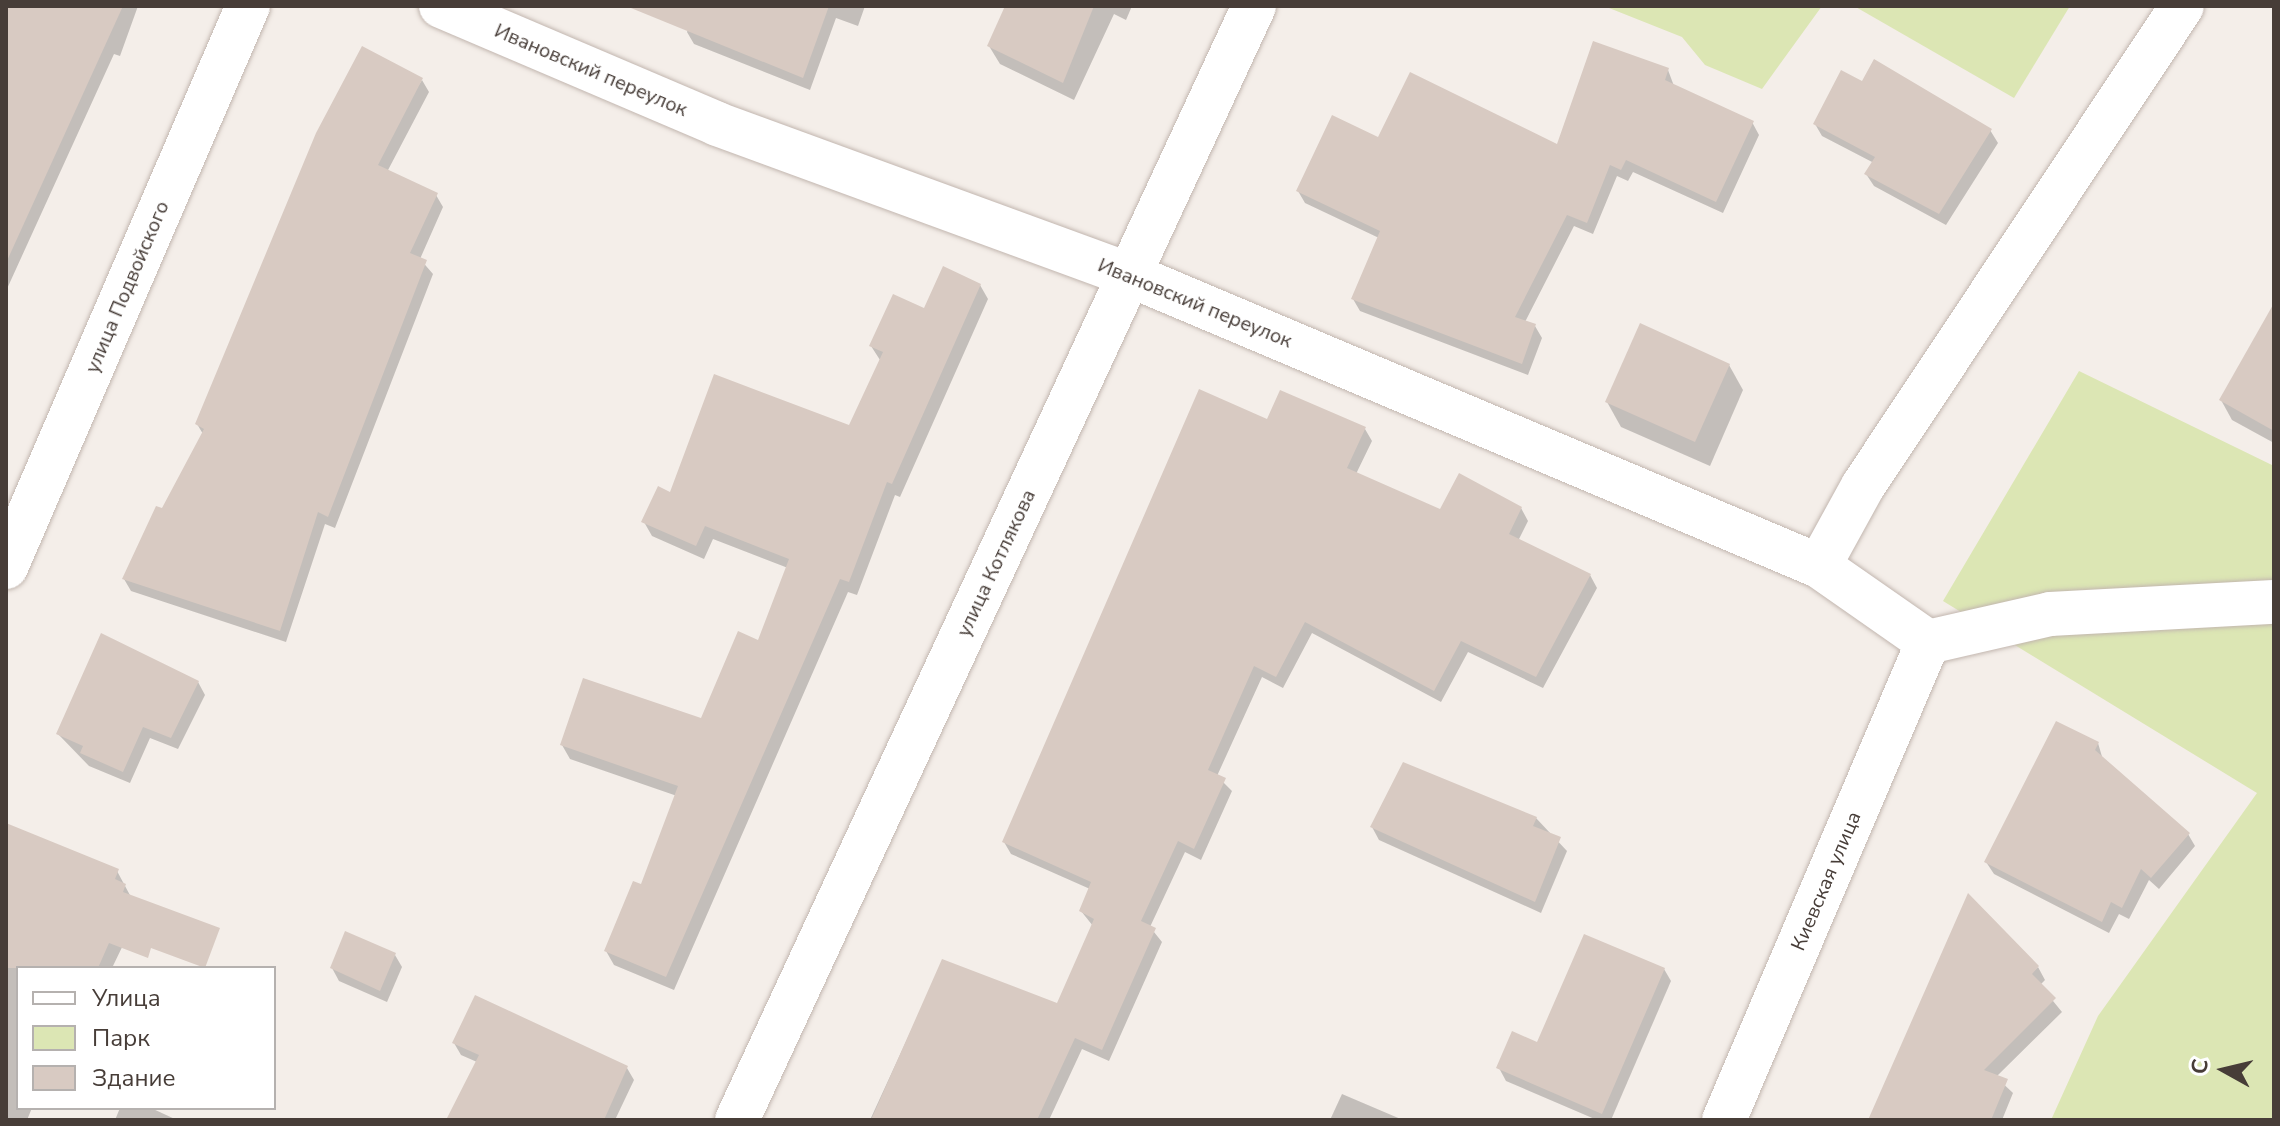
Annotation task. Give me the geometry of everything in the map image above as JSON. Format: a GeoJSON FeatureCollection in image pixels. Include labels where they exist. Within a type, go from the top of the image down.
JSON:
{"type":"FeatureCollection","features":[{"type":"Feature","properties":{"kind":"street","name":"улица Подвойского"},"geometry":{"type":"LineString","coordinates":[[6,567],[248,6]]}},
{"type":"Feature","properties":{"kind":"street","name":"Ивановский переулок"},"geometry":{"type":"LineString","coordinates":[[441,6],[717,124],[1130,275],[1819,566],[1928,642]]}},
{"type":"Feature","properties":{"kind":"street","name":"улица Котлякова"},"geometry":{"type":"LineString","coordinates":[[737,1120],[1254,6]]}},
{"type":"Feature","properties":{"kind":"street"},"geometry":{"type":"LineString","coordinates":[[1819,566],[1863,486],[2182,6]]}},
{"type":"Feature","properties":{"kind":"street"},"geometry":{"type":"LineString","coordinates":[[1928,642],[2050,614],[2274,602]]}},
{"type":"Feature","properties":{"kind":"street","name":"Киевская улица"},"geometry":{"type":"LineString","coordinates":[[1724,1120],[1928,642]]}},
{"type":"Feature","properties":{"kind":"green space"},"geometry":{"type":"Polygon","coordinates":[[[1604,6],[1822,6],[1762,89],[1705,65],[1682,37],[1604,6]]]}},
{"type":"Feature","properties":{"kind":"green space"},"geometry":{"type":"Polygon","coordinates":[[[1854,6],[2070,6],[2014,98],[1854,6]]]}},
{"type":"Feature","properties":{"kind":"green space"},"geometry":{"type":"Polygon","coordinates":[[[2079,371],[2274,466],[2274,1120],[2051,1120],[2098,1016],[2257,793],[1943,601],[2079,371]]]}},
{"type":"Feature","properties":{"kind":"building"},"geometry":{"type":"Polygon","coordinates":[[[6,6],[123,6],[6,263],[6,6]]]}},
{"type":"Feature","properties":{"kind":"building"},"geometry":{"type":"Polygon","coordinates":[[[626,6],[829,6],[803,78],[626,6]]]}},
{"type":"Feature","properties":{"kind":"building"},"geometry":{"type":"Polygon","coordinates":[[[1005,6],[1094,6],[1063,83],[987,46],[1005,6]]]}},
{"type":"Feature","properties":{"kind":"building"},"geometry":{"type":"Polygon","coordinates":[[[1593,41],[1669,68],[1665,80],[1754,121],[1716,202],[1626,160],[1621,170],[1610,165],[1587,223],[1567,215],[1515,317],[1536,324],[1522,364],[1351,299],[1380,231],[1296,191],[1332,115],[1378,137],[1410,72],[1557,144],[1593,41]]]}},
{"type":"Feature","properties":{"kind":"building"},"geometry":{"type":"Polygon","coordinates":[[[362,46],[423,78],[378,165],[438,193],[410,253],[427,260],[328,517],[318,512],[280,631],[122,579],[156,506],[162,508],[204,429],[195,424],[316,133],[362,46]]]}},
{"type":"Feature","properties":{"kind":"building"},"geometry":{"type":"Polygon","coordinates":[[[1874,59],[1992,129],[1939,214],[1864,174],[1875,157],[1813,124],[1841,70],[1862,81],[1874,59]]]}},
{"type":"Feature","properties":{"kind":"building"},"geometry":{"type":"Polygon","coordinates":[[[943,266],[981,284],[892,484],[887,482],[849,582],[840,579],[666,977],[604,951],[633,881],[641,884],[678,786],[560,745],[583,678],[701,718],[738,631],[758,640],[789,559],[705,526],[696,546],[641,522],[658,486],[670,492],[714,374],[849,425],[883,352],[869,346],[893,294],[924,308],[943,266]]]}},
{"type":"Feature","properties":{"kind":"building"},"geometry":{"type":"Polygon","coordinates":[[[2274,303],[2274,431],[2219,400],[2274,303]]]}},
{"type":"Feature","properties":{"kind":"building"},"geometry":{"type":"Polygon","coordinates":[[[1640,323],[1730,364],[1695,442],[1605,402],[1640,323]]]}},
{"type":"Feature","properties":{"kind":"building"},"geometry":{"type":"Polygon","coordinates":[[[1199,389],[1267,419],[1280,390],[1366,427],[1347,468],[1440,509],[1459,473],[1522,507],[1509,534],[1591,574],[1536,677],[1461,641],[1434,691],[1305,622],[1276,677],[1254,666],[1208,770],[1226,778],[1194,849],[1178,841],[1141,921],[1156,928],[1102,1050],[1075,1038],[1037,1120],[871,1120],[942,959],[1057,1003],[1094,919],[1079,911],[1091,882],[1002,842],[1199,389]]]}},
{"type":"Feature","properties":{"kind":"building"},"geometry":{"type":"Polygon","coordinates":[[[101,633],[199,681],[171,738],[143,727],[123,772],[80,753],[83,746],[56,734],[101,633]]]}},
{"type":"Feature","properties":{"kind":"building"},"geometry":{"type":"Polygon","coordinates":[[[2056,721],[2099,742],[2095,750],[2190,833],[2151,878],[2141,869],[2122,908],[2111,902],[2102,922],[1984,862],[2056,721]]]}},
{"type":"Feature","properties":{"kind":"building"},"geometry":{"type":"Polygon","coordinates":[[[1403,762],[1537,817],[1533,826],[1561,837],[1535,902],[1370,827],[1403,762]]]}},
{"type":"Feature","properties":{"kind":"building"},"geometry":{"type":"Polygon","coordinates":[[[6,823],[119,869],[115,879],[126,884],[123,892],[220,928],[206,966],[151,948],[148,958],[109,943],[99,966],[6,968],[6,823]]]}},
{"type":"Feature","properties":{"kind":"building"},"geometry":{"type":"Polygon","coordinates":[[[1968,893],[2039,966],[2032,974],[2056,998],[1984,1070],[2008,1079],[1991,1120],[1868,1120],[1968,893]]]}},
{"type":"Feature","properties":{"kind":"building"},"geometry":{"type":"Polygon","coordinates":[[[345,931],[396,953],[380,991],[330,968],[345,931]]]}},
{"type":"Feature","properties":{"kind":"building"},"geometry":{"type":"Polygon","coordinates":[[[1584,934],[1665,968],[1602,1114],[1496,1068],[1512,1031],[1537,1042],[1584,934]]]}},
{"type":"Feature","properties":{"kind":"building"},"geometry":{"type":"Polygon","coordinates":[[[475,995],[628,1066],[604,1120],[446,1120],[479,1055],[452,1043],[475,995]]]}}]}
